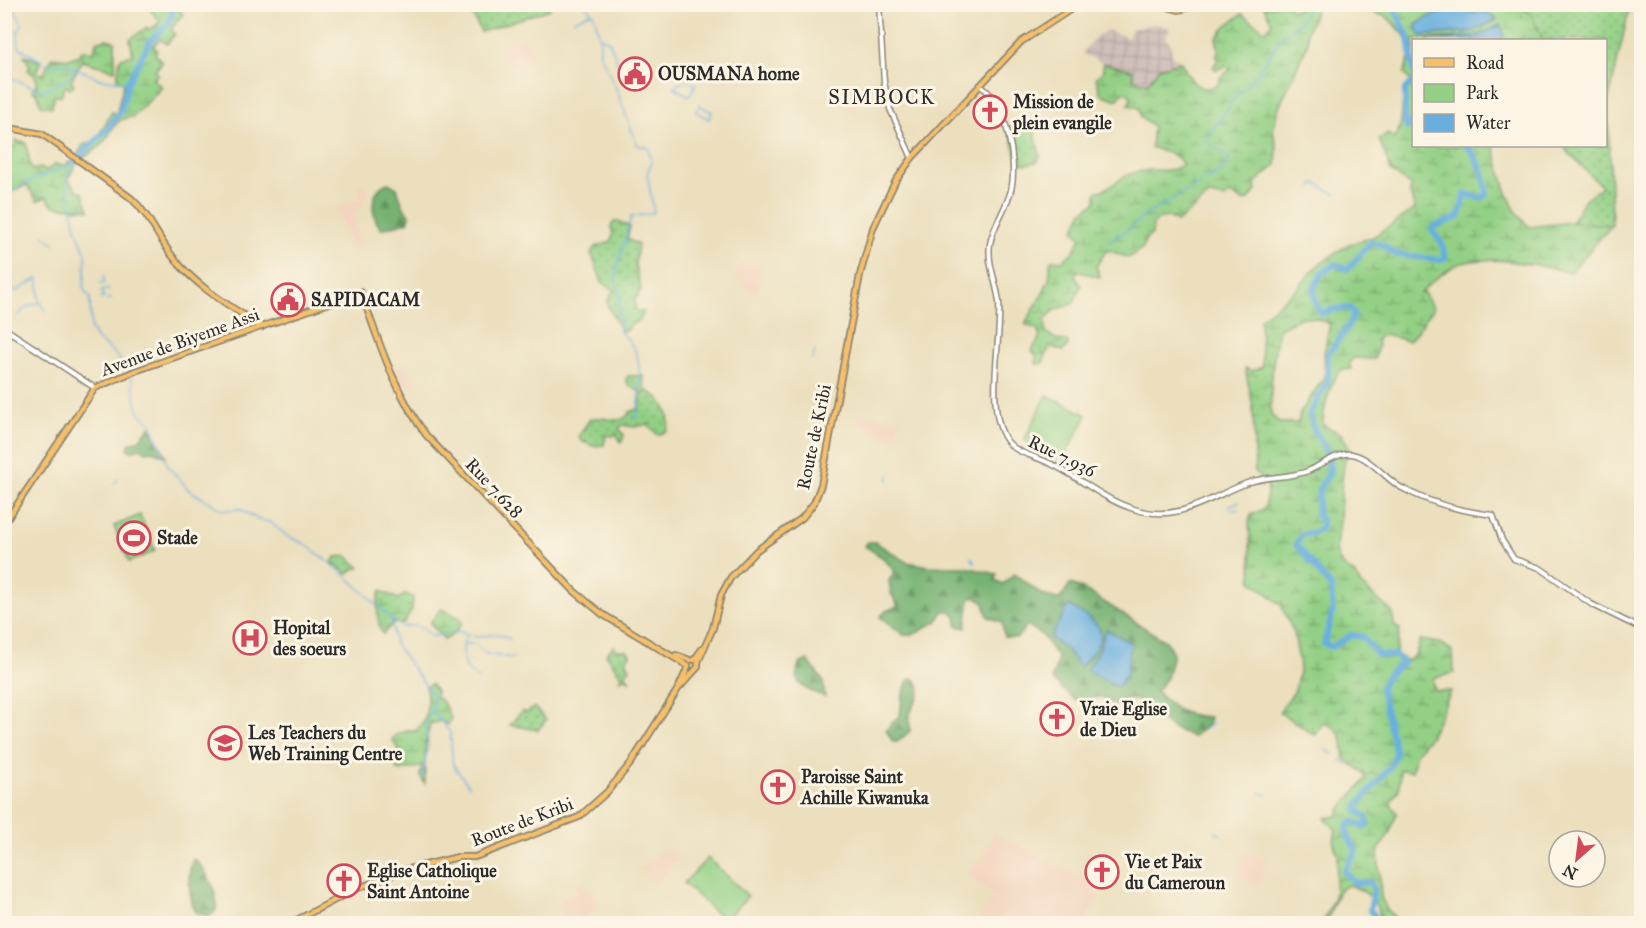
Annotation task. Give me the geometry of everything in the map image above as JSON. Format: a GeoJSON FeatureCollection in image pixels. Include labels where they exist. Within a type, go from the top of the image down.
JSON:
{"type":"FeatureCollection","features":[{"type":"Feature","properties":{"kind":"main road","name":"Route de Kribi"},"geometry":{"type":"LineString","coordinates":[[289,924],[356,889],[405,870],[449,858],[474,857],[579,817],[607,792],[639,754],[678,689],[698,666],[692,663],[713,628],[721,595],[731,578],[757,549],[802,518],[814,503],[828,457],[855,301],[868,247],[890,190],[912,159],[1026,38],[1079,4]]}},
{"type":"Feature","properties":{"kind":"main road"},"geometry":{"type":"LineString","coordinates":[[1157,4],[1179,10],[1200,4]]}},
{"type":"Feature","properties":{"kind":"main road"},"geometry":{"type":"LineString","coordinates":[[4,127],[42,134],[74,155],[141,207],[174,259],[184,270],[223,302],[262,327]]}},
{"type":"Feature","properties":{"kind":"main road","name":"Avenue de Biyeme Assi"},"geometry":{"type":"LineString","coordinates":[[4,524],[95,388],[137,370],[361,292]]}},
{"type":"Feature","properties":{"kind":"main road","name":"Rue 7.628"},"geometry":{"type":"LineString","coordinates":[[361,292],[388,369],[411,414],[426,435],[574,591],[623,627],[692,663],[694,671]]}},
{"type":"Feature","properties":{"kind":"main road"},"geometry":{"type":"LineString","coordinates":[[678,689],[692,663]]}},
{"type":"Feature","properties":{"kind":"street"},"geometry":{"type":"LineString","coordinates":[[879,4],[888,100],[912,159]]}},
{"type":"Feature","properties":{"kind":"street","name":"Rue 7.936"},"geometry":{"type":"LineString","coordinates":[[980,86],[992,96],[1001,114],[1014,167],[1010,196],[990,246],[999,311],[997,409],[1001,430],[1013,448],[1063,469],[1126,506],[1154,514],[1184,511],[1249,483],[1288,477],[1335,457],[1350,454],[1401,488],[1414,494],[1440,505],[1493,515],[1502,540],[1514,560],[1540,568],[1592,604],[1641,628]]}},
{"type":"Feature","properties":{"kind":"street"},"geometry":{"type":"LineString","coordinates":[[4,328],[95,388]]}},
{"type":"Feature","properties":{"kind":"shaded area"},"geometry":{"type":"Polygon","coordinates":[[[1153,24],[1170,27],[1165,39],[1169,41],[1173,56],[1181,62],[1159,68],[1147,84],[1134,79],[1132,70],[1103,63],[1082,53],[1096,37],[1107,30],[1128,38],[1132,29],[1153,24]]]}},
{"type":"Feature","properties":{"kind":"shaded area"},"geometry":{"type":"Polygon","coordinates":[[[527,37],[533,58],[506,65],[499,45],[527,37]]]}},
{"type":"Feature","properties":{"kind":"shaded area"},"geometry":{"type":"Polygon","coordinates":[[[846,84],[862,88],[855,113],[840,106],[846,84]]]}},
{"type":"Feature","properties":{"kind":"shaded area"},"geometry":{"type":"Polygon","coordinates":[[[364,183],[370,193],[362,201],[363,208],[354,211],[354,225],[361,246],[351,249],[336,208],[362,198],[358,186],[364,183]]]}},
{"type":"Feature","properties":{"kind":"shaded area"},"geometry":{"type":"Polygon","coordinates":[[[740,264],[761,265],[761,278],[756,293],[733,279],[740,264]]]}},
{"type":"Feature","properties":{"kind":"shaded area"},"geometry":{"type":"Polygon","coordinates":[[[407,364],[413,383],[403,389],[393,369],[407,364]]]}},
{"type":"Feature","properties":{"kind":"shaded area"},"geometry":{"type":"Polygon","coordinates":[[[860,413],[899,421],[896,438],[867,432],[867,427],[857,425],[860,413]]]}},
{"type":"Feature","properties":{"kind":"shaded area"},"geometry":{"type":"Polygon","coordinates":[[[994,833],[1103,889],[1083,923],[980,923],[977,919],[994,897],[966,873],[982,856],[994,833]]]}},
{"type":"Feature","properties":{"kind":"shaded area"},"geometry":{"type":"Polygon","coordinates":[[[664,848],[678,860],[655,884],[638,869],[664,848]]]}},
{"type":"Feature","properties":{"kind":"shaded area"},"geometry":{"type":"Polygon","coordinates":[[[1244,852],[1266,859],[1260,885],[1237,877],[1244,852]]]}},
{"type":"Feature","properties":{"kind":"shaded area"},"geometry":{"type":"Polygon","coordinates":[[[577,880],[595,897],[597,911],[587,915],[588,921],[571,921],[570,914],[564,915],[559,906],[562,905],[560,900],[576,895],[577,880]]]}},
{"type":"Feature","properties":{"kind":"green space"},"geometry":{"type":"Polygon","coordinates":[[[473,4],[549,5],[550,9],[481,32],[470,10],[473,4]]]}},
{"type":"Feature","properties":{"kind":"green space"},"geometry":{"type":"Polygon","coordinates":[[[1428,4],[1444,7],[1519,5],[1531,15],[1541,39],[1501,39],[1503,38],[1500,26],[1476,36],[1412,39],[1412,147],[1494,147],[1510,201],[1530,227],[1571,222],[1612,225],[1570,273],[1531,264],[1486,260],[1462,263],[1452,267],[1421,293],[1424,293],[1433,309],[1409,341],[1384,334],[1377,339],[1378,347],[1374,359],[1353,358],[1349,363],[1351,369],[1341,370],[1330,388],[1323,425],[1341,434],[1349,447],[1342,478],[1336,548],[1338,558],[1349,571],[1355,574],[1361,585],[1393,613],[1394,626],[1400,629],[1396,654],[1408,661],[1416,654],[1420,640],[1439,643],[1453,651],[1454,673],[1433,678],[1435,691],[1451,691],[1431,735],[1416,753],[1412,771],[1400,770],[1399,789],[1390,803],[1397,813],[1389,834],[1378,851],[1381,897],[1387,910],[1401,923],[1382,923],[1372,898],[1348,885],[1339,890],[1326,923],[1322,923],[1334,898],[1338,855],[1334,844],[1336,829],[1325,818],[1337,816],[1366,779],[1364,773],[1345,759],[1340,736],[1333,727],[1322,724],[1316,735],[1279,712],[1295,691],[1300,666],[1294,633],[1281,605],[1252,581],[1249,521],[1251,515],[1265,508],[1268,486],[1255,472],[1253,407],[1245,368],[1252,371],[1262,367],[1260,319],[1297,289],[1316,267],[1347,245],[1373,237],[1415,209],[1410,193],[1411,186],[1391,171],[1379,139],[1388,134],[1394,139],[1398,132],[1404,93],[1411,81],[1404,73],[1410,56],[1409,43],[1403,33],[1386,16],[1376,14],[1366,5],[1428,4]],[[1451,10],[1417,24],[1421,36],[1474,31],[1496,20],[1485,10],[1473,13],[1451,10]],[[1302,317],[1279,328],[1272,371],[1271,414],[1279,423],[1298,423],[1300,413],[1325,376],[1324,353],[1330,324],[1315,318],[1302,317]]]}},
{"type":"Feature","properties":{"kind":"green space"},"geometry":{"type":"Polygon","coordinates":[[[147,5],[176,5],[183,14],[171,29],[175,34],[167,44],[160,39],[153,46],[157,50],[155,54],[162,62],[155,71],[158,74],[153,79],[162,87],[133,117],[118,122],[100,146],[82,159],[77,155],[83,145],[96,140],[112,112],[116,114],[124,82],[117,80],[120,58],[133,55],[130,39],[147,27],[149,30],[160,22],[147,5]]]}},
{"type":"Feature","properties":{"kind":"green space"},"geometry":{"type":"Polygon","coordinates":[[[1263,5],[1287,5],[1293,10],[1301,5],[1318,5],[1307,32],[1308,43],[1277,112],[1273,131],[1277,147],[1276,165],[1255,183],[1256,190],[1249,200],[1243,201],[1230,194],[1224,198],[1210,195],[1177,222],[1169,217],[1160,218],[1153,225],[1152,234],[1145,240],[1143,248],[1128,258],[1106,251],[1096,266],[1100,277],[1076,271],[1075,276],[1081,286],[1073,304],[1055,310],[1045,319],[1046,332],[1055,339],[1068,342],[1068,345],[1063,351],[1050,346],[1042,364],[1036,364],[1036,355],[1032,351],[1039,339],[1039,333],[1037,329],[1026,325],[1026,322],[1049,279],[1051,260],[1062,261],[1073,252],[1081,238],[1074,230],[1083,211],[1096,202],[1096,192],[1134,173],[1147,170],[1168,170],[1183,164],[1176,156],[1151,147],[1153,126],[1141,117],[1139,108],[1128,105],[1131,98],[1129,94],[1123,92],[1117,100],[1101,94],[1096,78],[1103,71],[1103,63],[1132,70],[1134,79],[1147,84],[1159,68],[1181,62],[1195,83],[1211,88],[1218,85],[1220,78],[1231,69],[1226,66],[1216,70],[1213,67],[1219,59],[1216,56],[1219,50],[1216,39],[1226,26],[1242,14],[1266,31],[1272,23],[1263,5]]]}},
{"type":"Feature","properties":{"kind":"green space"},"geometry":{"type":"Polygon","coordinates":[[[1519,5],[1630,5],[1608,103],[1612,225],[1571,222],[1585,199],[1602,187],[1565,149],[1566,147],[1607,147],[1607,39],[1541,39],[1531,15],[1519,5]]]}},
{"type":"Feature","properties":{"kind":"green space"},"geometry":{"type":"Polygon","coordinates":[[[106,39],[115,41],[115,70],[82,61],[71,81],[74,84],[70,89],[65,86],[61,96],[55,95],[52,107],[41,105],[38,95],[32,90],[37,84],[36,77],[28,70],[30,66],[24,55],[41,62],[37,72],[43,75],[52,57],[68,59],[80,55],[82,50],[94,52],[96,42],[106,39]]]}},
{"type":"Feature","properties":{"kind":"green space"},"geometry":{"type":"Polygon","coordinates":[[[1029,123],[1034,129],[1040,156],[1037,162],[1025,164],[1018,161],[1010,132],[1013,128],[1029,123]]]}},
{"type":"Feature","properties":{"kind":"green space"},"geometry":{"type":"Polygon","coordinates":[[[15,140],[21,144],[23,141],[26,143],[33,170],[41,168],[46,171],[55,164],[63,166],[73,160],[77,163],[68,179],[77,190],[83,193],[89,210],[53,206],[46,197],[37,201],[27,185],[5,194],[5,148],[15,147],[15,140]]]}},
{"type":"Feature","properties":{"kind":"green space"},"geometry":{"type":"Polygon","coordinates":[[[388,183],[397,188],[403,206],[410,216],[408,222],[381,229],[375,217],[373,203],[377,191],[388,183]]]}},
{"type":"Feature","properties":{"kind":"green space"},"geometry":{"type":"Polygon","coordinates":[[[618,221],[630,227],[627,239],[638,245],[635,265],[641,290],[635,300],[635,310],[644,312],[640,320],[629,326],[628,330],[621,331],[607,302],[614,290],[602,282],[591,253],[595,247],[611,242],[613,234],[611,227],[614,222],[618,221]]]}},
{"type":"Feature","properties":{"kind":"green space"},"geometry":{"type":"Polygon","coordinates":[[[628,376],[643,376],[645,390],[661,401],[667,412],[667,431],[658,435],[648,424],[635,427],[622,425],[619,428],[624,436],[621,443],[616,433],[613,436],[606,435],[604,445],[593,446],[581,441],[579,436],[590,419],[618,420],[640,408],[642,393],[628,385],[626,379],[628,376]]]}},
{"type":"Feature","properties":{"kind":"green space"},"geometry":{"type":"Polygon","coordinates":[[[1047,395],[1087,415],[1063,460],[1024,440],[1047,395]]]}},
{"type":"Feature","properties":{"kind":"green space"},"geometry":{"type":"Polygon","coordinates":[[[150,427],[166,456],[152,451],[146,452],[140,448],[131,451],[128,449],[129,444],[139,440],[150,427]]]}},
{"type":"Feature","properties":{"kind":"green space","name":"Stade"},"geometry":{"type":"Polygon","coordinates":[[[140,515],[155,551],[129,562],[114,526],[140,515]]]}},
{"type":"Feature","properties":{"kind":"green space"},"geometry":{"type":"Polygon","coordinates":[[[868,542],[875,542],[907,562],[929,566],[966,567],[997,574],[995,580],[1003,584],[1014,574],[1041,593],[1053,598],[1060,599],[1070,584],[1082,588],[1167,642],[1173,653],[1167,678],[1156,691],[1180,711],[1210,717],[1208,724],[1193,737],[1170,727],[1138,700],[1126,699],[1115,706],[1103,697],[1091,698],[1084,702],[1075,700],[1052,680],[1058,658],[1042,635],[1027,625],[1017,638],[1004,637],[1002,622],[988,617],[984,603],[974,596],[970,600],[966,628],[957,626],[956,616],[950,611],[943,611],[937,622],[914,634],[904,635],[880,617],[886,611],[898,606],[891,593],[889,581],[895,571],[883,558],[865,546],[868,542]]]}},
{"type":"Feature","properties":{"kind":"green space"},"geometry":{"type":"Polygon","coordinates":[[[347,556],[360,568],[353,569],[348,574],[332,562],[336,557],[347,556]]]}},
{"type":"Feature","properties":{"kind":"green space"},"geometry":{"type":"Polygon","coordinates":[[[381,591],[398,599],[406,594],[413,597],[412,610],[403,624],[393,623],[383,634],[379,625],[378,613],[381,591]]]}},
{"type":"Feature","properties":{"kind":"green space"},"geometry":{"type":"Polygon","coordinates":[[[441,609],[458,617],[462,623],[455,633],[445,640],[430,623],[441,609]]]}},
{"type":"Feature","properties":{"kind":"green space"},"geometry":{"type":"Polygon","coordinates":[[[614,646],[617,650],[627,650],[630,655],[626,659],[630,669],[624,673],[630,681],[625,677],[620,681],[622,677],[606,654],[614,646]]]}},
{"type":"Feature","properties":{"kind":"green space"},"geometry":{"type":"Polygon","coordinates":[[[808,660],[823,681],[825,697],[806,689],[797,678],[799,664],[808,660]]]}},
{"type":"Feature","properties":{"kind":"green space"},"geometry":{"type":"Polygon","coordinates":[[[914,678],[920,688],[920,693],[910,715],[910,731],[897,742],[893,742],[886,730],[900,715],[902,697],[908,680],[914,678]]]}},
{"type":"Feature","properties":{"kind":"green space"},"geometry":{"type":"Polygon","coordinates":[[[431,684],[436,691],[436,697],[443,702],[451,718],[448,725],[441,721],[430,724],[425,747],[425,784],[420,776],[422,766],[401,771],[396,769],[395,764],[389,762],[387,757],[389,754],[398,756],[401,752],[392,740],[395,735],[415,731],[420,727],[427,705],[426,687],[431,684]]]}},
{"type":"Feature","properties":{"kind":"green space"},"geometry":{"type":"Polygon","coordinates":[[[534,707],[546,720],[538,730],[510,725],[522,711],[527,713],[534,707]]]}},
{"type":"Feature","properties":{"kind":"green space"},"geometry":{"type":"Polygon","coordinates":[[[708,858],[748,896],[724,921],[684,883],[708,858]]]}},
{"type":"Feature","properties":{"kind":"green space"},"geometry":{"type":"Polygon","coordinates":[[[194,859],[212,884],[215,895],[217,905],[215,912],[208,915],[197,913],[192,902],[189,878],[194,859]]]}},
{"type":"Feature","properties":{"kind":"water"},"geometry":{"type":"Polygon","coordinates":[[[1458,10],[1473,13],[1484,10],[1496,20],[1474,31],[1421,36],[1415,26],[1428,17],[1442,12],[1458,10]]]}},
{"type":"Feature","properties":{"kind":"water"},"geometry":{"type":"Polygon","coordinates":[[[1500,25],[1505,35],[1500,39],[1438,39],[1480,35],[1500,25]]]}},
{"type":"Feature","properties":{"kind":"water"},"geometry":{"type":"Polygon","coordinates":[[[1069,605],[1091,619],[1100,631],[1101,638],[1097,646],[1080,667],[1065,648],[1050,638],[1069,605]]]}},
{"type":"Feature","properties":{"kind":"water"},"geometry":{"type":"Polygon","coordinates":[[[1106,629],[1131,643],[1126,676],[1118,687],[1087,670],[1100,648],[1106,629]]]}},
{"type":"Feature","properties":{"kind":"waterway"},"geometry":{"type":"LineString","coordinates":[[12,4],[22,24],[18,34],[19,47],[47,65],[67,64],[100,79],[128,82]]}},
{"type":"Feature","properties":{"kind":"waterway"},"geometry":{"type":"LineString","coordinates":[[74,163],[106,131],[121,111],[128,82],[150,41],[169,23],[174,4]]}},
{"type":"Feature","properties":{"kind":"waterway"},"geometry":{"type":"LineString","coordinates":[[584,4],[594,15],[600,38],[600,54],[616,88],[636,142],[639,146],[648,147],[652,162],[647,173],[654,213],[631,217],[618,265],[616,282],[619,292],[620,332],[629,340],[634,349],[640,371],[638,416],[633,419]]}},
{"type":"Feature","properties":{"kind":"waterway"},"geometry":{"type":"LineString","coordinates":[[1109,241],[1128,230],[1142,217],[1222,171],[1230,158],[1208,143],[1209,135],[1237,95],[1254,78],[1282,37],[1302,19],[1310,4]]}},
{"type":"Feature","properties":{"kind":"waterway"},"geometry":{"type":"LineString","coordinates":[[1392,4],[1409,38],[1412,58]]}},
{"type":"Feature","properties":{"kind":"waterway"},"geometry":{"type":"LineString","coordinates":[[574,20],[590,13]]}},
{"type":"Feature","properties":{"kind":"waterway"},"geometry":{"type":"LineString","coordinates":[[4,20],[18,33]]}},
{"type":"Feature","properties":{"kind":"waterway"},"geometry":{"type":"LineString","coordinates":[[601,38],[609,41],[622,73]]}},
{"type":"Feature","properties":{"kind":"waterway"},"geometry":{"type":"LineString","coordinates":[[4,75],[42,91],[67,80],[76,69]]}},
{"type":"Feature","properties":{"kind":"waterway"},"geometry":{"type":"LineString","coordinates":[[686,80],[696,84],[689,96],[674,87],[686,80]]}},
{"type":"Feature","properties":{"kind":"waterway"},"geometry":{"type":"LineString","coordinates":[[1412,83],[1405,89],[1407,128],[1412,122]]}},
{"type":"Feature","properties":{"kind":"waterway"},"geometry":{"type":"LineString","coordinates":[[699,105],[712,112],[709,119],[696,112],[699,105]]}},
{"type":"Feature","properties":{"kind":"waterway"},"geometry":{"type":"LineString","coordinates":[[1382,924],[1370,910],[1374,889],[1370,882],[1355,883],[1344,870],[1357,851],[1348,837],[1347,826],[1352,821],[1363,827],[1368,824],[1366,817],[1357,810],[1358,805],[1389,768],[1396,754],[1381,689],[1390,673],[1404,663],[1395,655],[1378,655],[1363,637],[1351,635],[1332,647],[1324,644],[1333,611],[1331,587],[1296,544],[1302,535],[1316,532],[1322,527],[1322,521],[1317,515],[1319,489],[1330,472],[1328,454],[1313,427],[1310,413],[1328,381],[1328,353],[1343,334],[1354,314],[1350,308],[1334,309],[1321,314],[1315,301],[1314,288],[1321,274],[1335,264],[1347,269],[1373,242],[1383,245],[1395,254],[1441,260],[1445,258],[1442,244],[1432,230],[1433,227],[1459,217],[1465,194],[1481,198],[1487,194],[1481,168],[1467,147]]}},
{"type":"Feature","properties":{"kind":"waterway"},"geometry":{"type":"LineString","coordinates":[[4,198],[24,184],[73,163]]}},
{"type":"Feature","properties":{"kind":"waterway"},"geometry":{"type":"LineString","coordinates":[[74,163],[66,179],[76,228],[86,254],[84,290],[90,298],[91,329],[97,339],[117,356],[129,371]]}},
{"type":"Feature","properties":{"kind":"waterway"},"geometry":{"type":"LineString","coordinates":[[1312,187],[1315,183],[1335,194]]}},
{"type":"Feature","properties":{"kind":"waterway"},"geometry":{"type":"LineString","coordinates":[[43,235],[54,243]]}},
{"type":"Feature","properties":{"kind":"waterway"},"geometry":{"type":"LineString","coordinates":[[100,283],[104,283],[104,276]]}},
{"type":"Feature","properties":{"kind":"waterway"},"geometry":{"type":"LineString","coordinates":[[8,282],[13,277]]}},
{"type":"Feature","properties":{"kind":"waterway"},"geometry":{"type":"LineString","coordinates":[[4,284],[16,291],[39,278],[39,300],[45,311]]}},
{"type":"Feature","properties":{"kind":"waterway"},"geometry":{"type":"LineString","coordinates":[[109,290],[102,290],[103,297],[100,298],[111,299]]}},
{"type":"Feature","properties":{"kind":"waterway"},"geometry":{"type":"LineString","coordinates":[[18,316],[26,307],[39,303]]}},
{"type":"Feature","properties":{"kind":"waterway"},"geometry":{"type":"LineString","coordinates":[[812,360],[815,352]]}},
{"type":"Feature","properties":{"kind":"waterway"},"geometry":{"type":"LineString","coordinates":[[131,375],[138,411],[150,422],[168,466],[189,490],[223,510],[240,509],[259,520],[270,522],[287,536],[305,544],[343,573],[391,618],[395,644],[433,696],[432,711],[426,721],[428,745],[422,778]]}},
{"type":"Feature","properties":{"kind":"waterway"},"geometry":{"type":"LineString","coordinates":[[888,480],[889,475]]}},
{"type":"Feature","properties":{"kind":"waterway"},"geometry":{"type":"LineString","coordinates":[[114,483],[119,479]]}},
{"type":"Feature","properties":{"kind":"waterway"},"geometry":{"type":"LineString","coordinates":[[1228,506],[1239,502]]}},
{"type":"Feature","properties":{"kind":"waterway"},"geometry":{"type":"LineString","coordinates":[[1231,511],[1239,509]]}},
{"type":"Feature","properties":{"kind":"waterway"},"geometry":{"type":"LineString","coordinates":[[971,557],[975,563]]}},
{"type":"Feature","properties":{"kind":"waterway"},"geometry":{"type":"LineString","coordinates":[[393,620],[403,627],[413,625],[419,627],[433,636],[461,632],[477,637],[498,634],[510,639]]}},
{"type":"Feature","properties":{"kind":"waterway"},"geometry":{"type":"LineString","coordinates":[[467,636],[463,643],[464,664],[478,679]]}},
{"type":"Feature","properties":{"kind":"waterway"},"geometry":{"type":"LineString","coordinates":[[463,644],[475,644],[486,654],[513,658]]}},
{"type":"Feature","properties":{"kind":"waterway"},"geometry":{"type":"LineString","coordinates":[[432,711],[450,732],[453,765],[469,786]]}},
{"type":"Feature","properties":{"kind":"waterway"},"geometry":{"type":"LineString","coordinates":[[1205,729],[1212,723]]}},
{"type":"Feature","properties":{"kind":"waterway"},"geometry":{"type":"LineString","coordinates":[[1326,750],[1333,754]]}},
{"type":"Feature","properties":{"kind":"waterway"},"geometry":{"type":"LineString","coordinates":[[1341,760],[1348,765]]}},
{"type":"Feature","properties":{"kind":"waterway"},"geometry":{"type":"LineString","coordinates":[[1260,793],[1268,795]]}},
{"type":"Feature","properties":{"kind":"waterway"},"geometry":{"type":"LineString","coordinates":[[1215,832],[1222,835]]}},
{"type":"Feature","properties":{"kind":"place","name":"OUSMANA home"},"geometry":{"type":"Point","coordinates":[635,74]}},
{"type":"Feature","properties":{"kind":"place","name":"Mission de plein evangile"},"geometry":{"type":"Point","coordinates":[990,112]}},
{"type":"Feature","properties":{"kind":"place","name":"SAPIDACAM"},"geometry":{"type":"Point","coordinates":[288,300]}},
{"type":"Feature","properties":{"kind":"place","name":"Stade"},"geometry":{"type":"Point","coordinates":[134,538]}},
{"type":"Feature","properties":{"kind":"place","name":"Hopital des soeurs"},"geometry":{"type":"Point","coordinates":[250,638]}},
{"type":"Feature","properties":{"kind":"place","name":"Vraie Eglise de Dieu"},"geometry":{"type":"Point","coordinates":[1057,719]}},
{"type":"Feature","properties":{"kind":"place","name":"Les Teachers du Web Training Centre"},"geometry":{"type":"Point","coordinates":[225,743]}},
{"type":"Feature","properties":{"kind":"place","name":"Paroisse Saint Achille Kiwanuka"},"geometry":{"type":"Point","coordinates":[778,787]}},
{"type":"Feature","properties":{"kind":"place","name":"Vie et Paix du Cameroun"},"geometry":{"type":"Point","coordinates":[1102,872]}},
{"type":"Feature","properties":{"kind":"place","name":"Eglise Catholique Saint Antoine"},"geometry":{"type":"Point","coordinates":[344,881]}},
{"type":"Feature","properties":{"kind":"district","name":"SIMBOCK"},"geometry":{"type":"Point","coordinates":[882,97]}}]}
